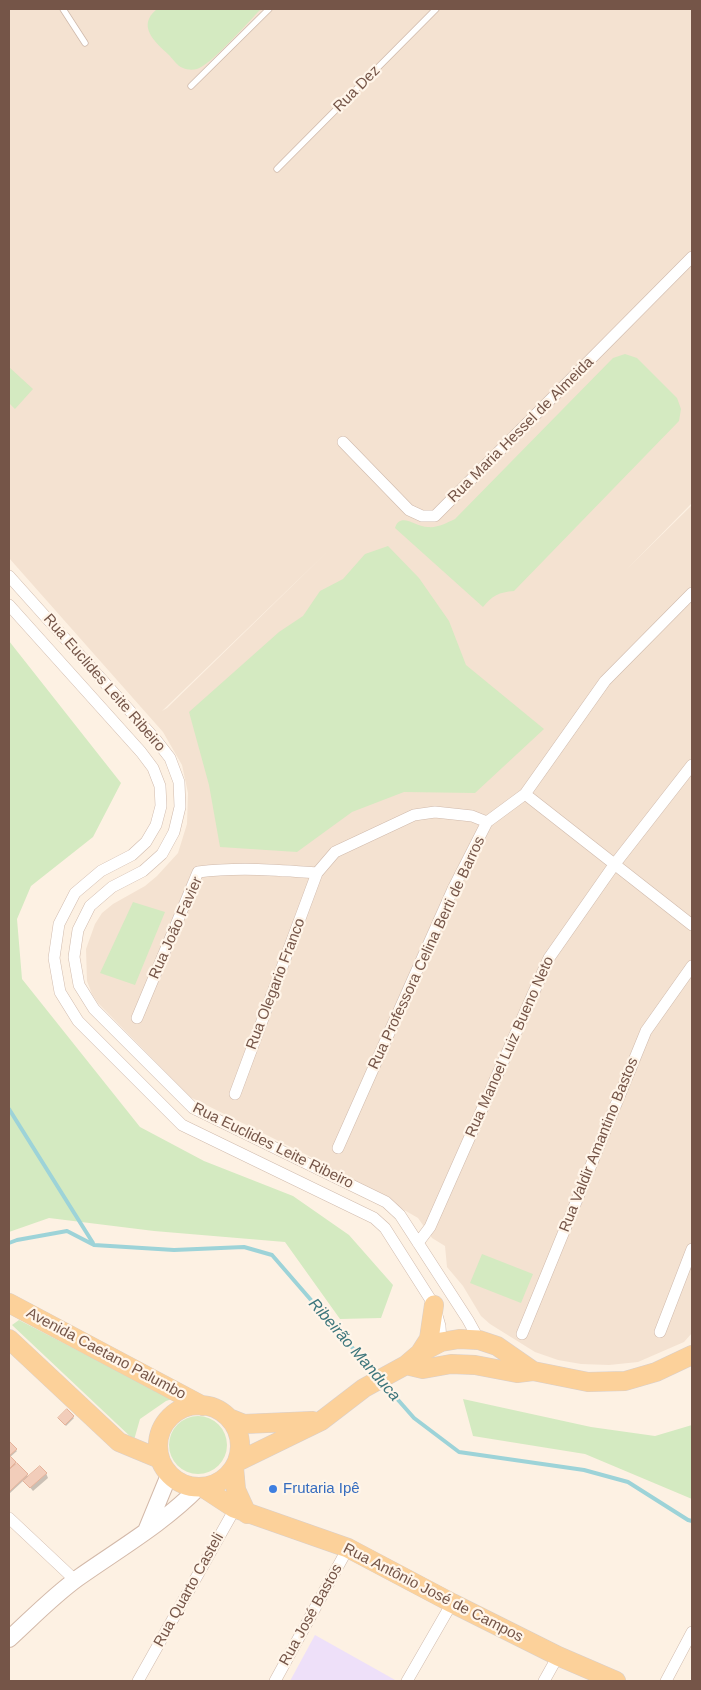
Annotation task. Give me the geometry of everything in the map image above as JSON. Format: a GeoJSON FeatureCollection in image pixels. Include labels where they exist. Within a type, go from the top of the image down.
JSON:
{"type":"FeatureCollection","features":[{"type":"Feature","properties":{"kind":"main road","name":"Avenida Caetano Palumbo"},"geometry":{"type":"LineString","coordinates":[[9,1303],[204,1406]]}},
{"type":"Feature","properties":{"kind":"main road"},"geometry":{"type":"LineString","coordinates":[[408,1362],[429,1339],[434,1305]]}},
{"type":"Feature","properties":{"kind":"main road"},"geometry":{"type":"LineString","coordinates":[[9,1339],[119,1442],[164,1467],[183,1484],[201,1487]]}},
{"type":"Feature","properties":{"kind":"main road"},"geometry":{"type":"LineString","coordinates":[[235,1465],[321,1420],[364,1388],[441,1342],[459,1339],[478,1340],[497,1346],[533,1372]]}},
{"type":"Feature","properties":{"kind":"main road"},"geometry":{"type":"LineString","coordinates":[[475,1365],[481,1353],[478,1340]]}},
{"type":"Feature","properties":{"kind":"main road"},"geometry":{"type":"LineString","coordinates":[[441,1342],[446,1358],[451,1364]]}},
{"type":"Feature","properties":{"kind":"main road"},"geometry":{"type":"LineString","coordinates":[[408,1362],[423,1368],[451,1364],[475,1365],[516,1373],[533,1372],[588,1382],[625,1380],[656,1372],[692,1355]]}},
{"type":"Feature","properties":{"kind":"main road"},"geometry":{"type":"LineString","coordinates":[[9,1639],[75,1580],[146,1531],[201,1487],[226,1477],[235,1465],[240,1451],[240,1439],[236,1428],[229,1418],[219,1410],[192,1405],[179,1410],[168,1419],[160,1431],[158,1445],[164,1467],[146,1531]]}},
{"type":"Feature","properties":{"kind":"main road"},"geometry":{"type":"LineString","coordinates":[[229,1418],[244,1424],[321,1420]]}},
{"type":"Feature","properties":{"kind":"main road"},"geometry":{"type":"LineString","coordinates":[[235,1465],[236,1490],[240,1507]]}},
{"type":"Feature","properties":{"kind":"main road","name":"Rua Antônio José de Campos"},"geometry":{"type":"LineString","coordinates":[[201,1487],[240,1507],[348,1548],[558,1656],[616,1681]]}},
{"type":"Feature","properties":{"kind":"street","name":"Rua Maria Hessel de Almeida"},"geometry":{"type":"LineString","coordinates":[[342,442],[409,510],[422,516],[435,516],[692,257]]}},
{"type":"Feature","properties":{"kind":"street","name":"Rua Euclides Leite Ribeiro"},"geometry":{"type":"LineString","coordinates":[[9,576],[150,732],[170,758],[179,782],[180,807],[174,832],[162,854],[143,871],[112,888],[90,906],[78,930],[74,957],[79,984],[94,1010],[193,1108],[386,1202],[400,1215],[468,1320],[478,1340]]}},
{"type":"Feature","properties":{"kind":"street","name":"Rua Professora Celina Berti de Barros"},"geometry":{"type":"LineString","coordinates":[[338,1148],[453,889],[487,822],[525,794],[605,681],[692,593]]}},
{"type":"Feature","properties":{"kind":"street","name":"Rua Euclides Leite Ribeiro"},"geometry":{"type":"LineString","coordinates":[[9,605],[141,752],[153,768],[160,786],[161,806],[156,825],[146,842],[132,855],[101,871],[75,893],[59,924],[54,958],[60,992],[78,1021],[182,1125],[374,1218],[385,1228],[434,1305],[440,1326],[441,1342]]}},
{"type":"Feature","properties":{"kind":"street","name":"Rua Manoel Luiz Bueno Neto"},"geometry":{"type":"LineString","coordinates":[[418,1243],[430,1227],[549,958],[614,865],[692,765]]}},
{"type":"Feature","properties":{"kind":"street"},"geometry":{"type":"LineString","coordinates":[[525,794],[692,925]]}},
{"type":"Feature","properties":{"kind":"street"},"geometry":{"type":"LineString","coordinates":[[318,873],[335,852],[414,815],[435,812],[472,816],[487,822]]}},
{"type":"Feature","properties":{"kind":"street","name":"Rua João Favier"},"geometry":{"type":"LineString","coordinates":[[137,1018],[198,872],[258,869],[318,873]]}},
{"type":"Feature","properties":{"kind":"street","name":"Rua Olegario Franco"},"geometry":{"type":"LineString","coordinates":[[235,1094],[318,873]]}},
{"type":"Feature","properties":{"kind":"street","name":"Rua Valdir Amantino Bastos"},"geometry":{"type":"LineString","coordinates":[[522,1334],[646,1031],[692,966]]}},
{"type":"Feature","properties":{"kind":"street"},"geometry":{"type":"LineString","coordinates":[[204,1136],[212,1118]]}},
{"type":"Feature","properties":{"kind":"street"},"geometry":{"type":"LineString","coordinates":[[393,1241],[399,1232],[409,1230]]}},
{"type":"Feature","properties":{"kind":"street"},"geometry":{"type":"LineString","coordinates":[[660,1332],[692,1249]]}},
{"type":"Feature","properties":{"kind":"street"},"geometry":{"type":"LineString","coordinates":[[410,1267],[420,1265],[427,1258]]}},
{"type":"Feature","properties":{"kind":"street","name":"Rua Quarto Casteli"},"geometry":{"type":"LineString","coordinates":[[138,1681],[240,1507]]}},
{"type":"Feature","properties":{"kind":"street"},"geometry":{"type":"LineString","coordinates":[[9,1518],[75,1580]]}},
{"type":"Feature","properties":{"kind":"street","name":"Rua José Bastos"},"geometry":{"type":"LineString","coordinates":[[275,1681],[348,1548]]}},
{"type":"Feature","properties":{"kind":"street"},"geometry":{"type":"LineString","coordinates":[[407,1681],[452,1603]]}},
{"type":"Feature","properties":{"kind":"street"},"geometry":{"type":"LineString","coordinates":[[666,1681],[692,1632]]}},
{"type":"Feature","properties":{"kind":"street"},"geometry":{"type":"LineString","coordinates":[[544,1681],[558,1656]]}},
{"type":"Feature","properties":{"kind":"lane"},"geometry":{"type":"LineString","coordinates":[[63,9],[84,43]]}},
{"type":"Feature","properties":{"kind":"lane"},"geometry":{"type":"LineString","coordinates":[[191,86],[269,9]]}},
{"type":"Feature","properties":{"kind":"lane","name":"Rua Dez"},"geometry":{"type":"LineString","coordinates":[[277,169],[436,9]]}},
{"type":"Feature","properties":{"kind":"shaded area"},"geometry":{"type":"Polygon","coordinates":[[[9,9],[692,9],[692,503],[627,569],[692,505],[692,1333],[684,1342],[638,1362],[609,1365],[581,1364],[558,1360],[535,1352],[490,1324],[481,1316],[463,1286],[447,1267],[445,1246],[432,1238],[418,1218],[309,1156],[190,1097],[98,1003],[87,981],[86,949],[95,924],[102,913],[113,904],[145,886],[157,876],[178,853],[187,824],[188,793],[182,765],[163,732],[9,558],[9,9]],[[327,552],[162,711],[167,708],[327,552]]]}},
{"type":"Feature","properties":{"kind":"shaded area"},"geometry":{"type":"Polygon","coordinates":[[[315,1635],[397,1681],[290,1681],[315,1635]]]}},
{"type":"Feature","properties":{"kind":"green space"},"geometry":{"type":"Polygon","coordinates":[[[157,9],[261,9],[211,60],[203,66],[192,70],[179,66],[150,34],[148,22],[151,15],[157,9]]]}},
{"type":"Feature","properties":{"kind":"green space"},"geometry":{"type":"Polygon","coordinates":[[[625,354],[637,358],[677,398],[681,409],[679,421],[514,591],[496,595],[483,607],[395,528],[397,523],[404,520],[423,526],[435,527],[455,519],[613,358],[625,354]]]}},
{"type":"Feature","properties":{"kind":"green space"},"geometry":{"type":"Polygon","coordinates":[[[9,367],[33,389],[15,409],[9,403],[9,367]]]}},
{"type":"Feature","properties":{"kind":"green space"},"geometry":{"type":"Polygon","coordinates":[[[388,546],[419,578],[449,621],[466,665],[544,729],[475,793],[404,792],[352,812],[297,852],[220,847],[209,785],[189,712],[279,632],[303,616],[320,591],[343,579],[365,554],[388,546]]]}},
{"type":"Feature","properties":{"kind":"green space"},"geometry":{"type":"Polygon","coordinates":[[[9,641],[121,783],[93,837],[31,886],[17,919],[22,979],[140,1127],[204,1161],[293,1196],[349,1235],[393,1285],[381,1318],[340,1319],[285,1242],[154,1231],[49,1218],[9,1232],[9,641]]]}},
{"type":"Feature","properties":{"kind":"green space"},"geometry":{"type":"Polygon","coordinates":[[[133,902],[165,912],[135,985],[100,973],[133,902]]]}},
{"type":"Feature","properties":{"kind":"green space"},"geometry":{"type":"Polygon","coordinates":[[[482,1254],[533,1274],[521,1303],[470,1283],[482,1254]]]}},
{"type":"Feature","properties":{"kind":"green space"},"geometry":{"type":"Polygon","coordinates":[[[19,1320],[172,1399],[140,1419],[134,1440],[12,1325],[19,1320]]]}},
{"type":"Feature","properties":{"kind":"green space"},"geometry":{"type":"Polygon","coordinates":[[[463,1399],[591,1427],[655,1436],[692,1425],[692,1499],[585,1454],[473,1436],[463,1399]]]}},
{"type":"Feature","properties":{"kind":"green space"},"geometry":{"type":"Polygon","coordinates":[[[192,1416],[204,1416],[219,1424],[227,1439],[227,1451],[219,1466],[204,1474],[192,1474],[177,1466],[169,1451],[169,1439],[177,1424],[192,1416]]]}},
{"type":"Feature","properties":{"kind":"building"},"geometry":{"type":"Polygon","coordinates":[[[67,1409],[74,1416],[65,1425],[58,1418],[67,1409]]]}},
{"type":"Feature","properties":{"kind":"building"},"geometry":{"type":"Polygon","coordinates":[[[10,1442],[17,1449],[9,1456],[9,1444],[10,1442]]]}},
{"type":"Feature","properties":{"kind":"building"},"geometry":{"type":"Polygon","coordinates":[[[9,1457],[16,1462],[9,1469],[9,1457]]]}},
{"type":"Feature","properties":{"kind":"building"},"geometry":{"type":"Polygon","coordinates":[[[17,1463],[28,1474],[9,1492],[9,1470],[17,1463]]]}},
{"type":"Feature","properties":{"kind":"building"},"geometry":{"type":"Polygon","coordinates":[[[40,1466],[47,1473],[30,1488],[23,1481],[40,1466]]]}},
{"type":"Feature","properties":{"kind":"waterway"},"geometry":{"type":"LineString","coordinates":[[9,1109],[93,1243]]}},
{"type":"Feature","properties":{"kind":"waterway","name":"Ribeirão Manduca"},"geometry":{"type":"LineString","coordinates":[[9,1243],[67,1231],[94,1245],[174,1250],[244,1247],[272,1255],[376,1375]]}},
{"type":"Feature","properties":{"kind":"waterway","name":"Ribeirão Manduca"},"geometry":{"type":"LineString","coordinates":[[384,1384],[414,1418],[459,1452],[584,1470],[628,1482],[692,1521]]}},
{"type":"Feature","properties":{"kind":"place","name":"Frutaria Ipê"},"geometry":{"type":"Point","coordinates":[273,1489]}}]}
